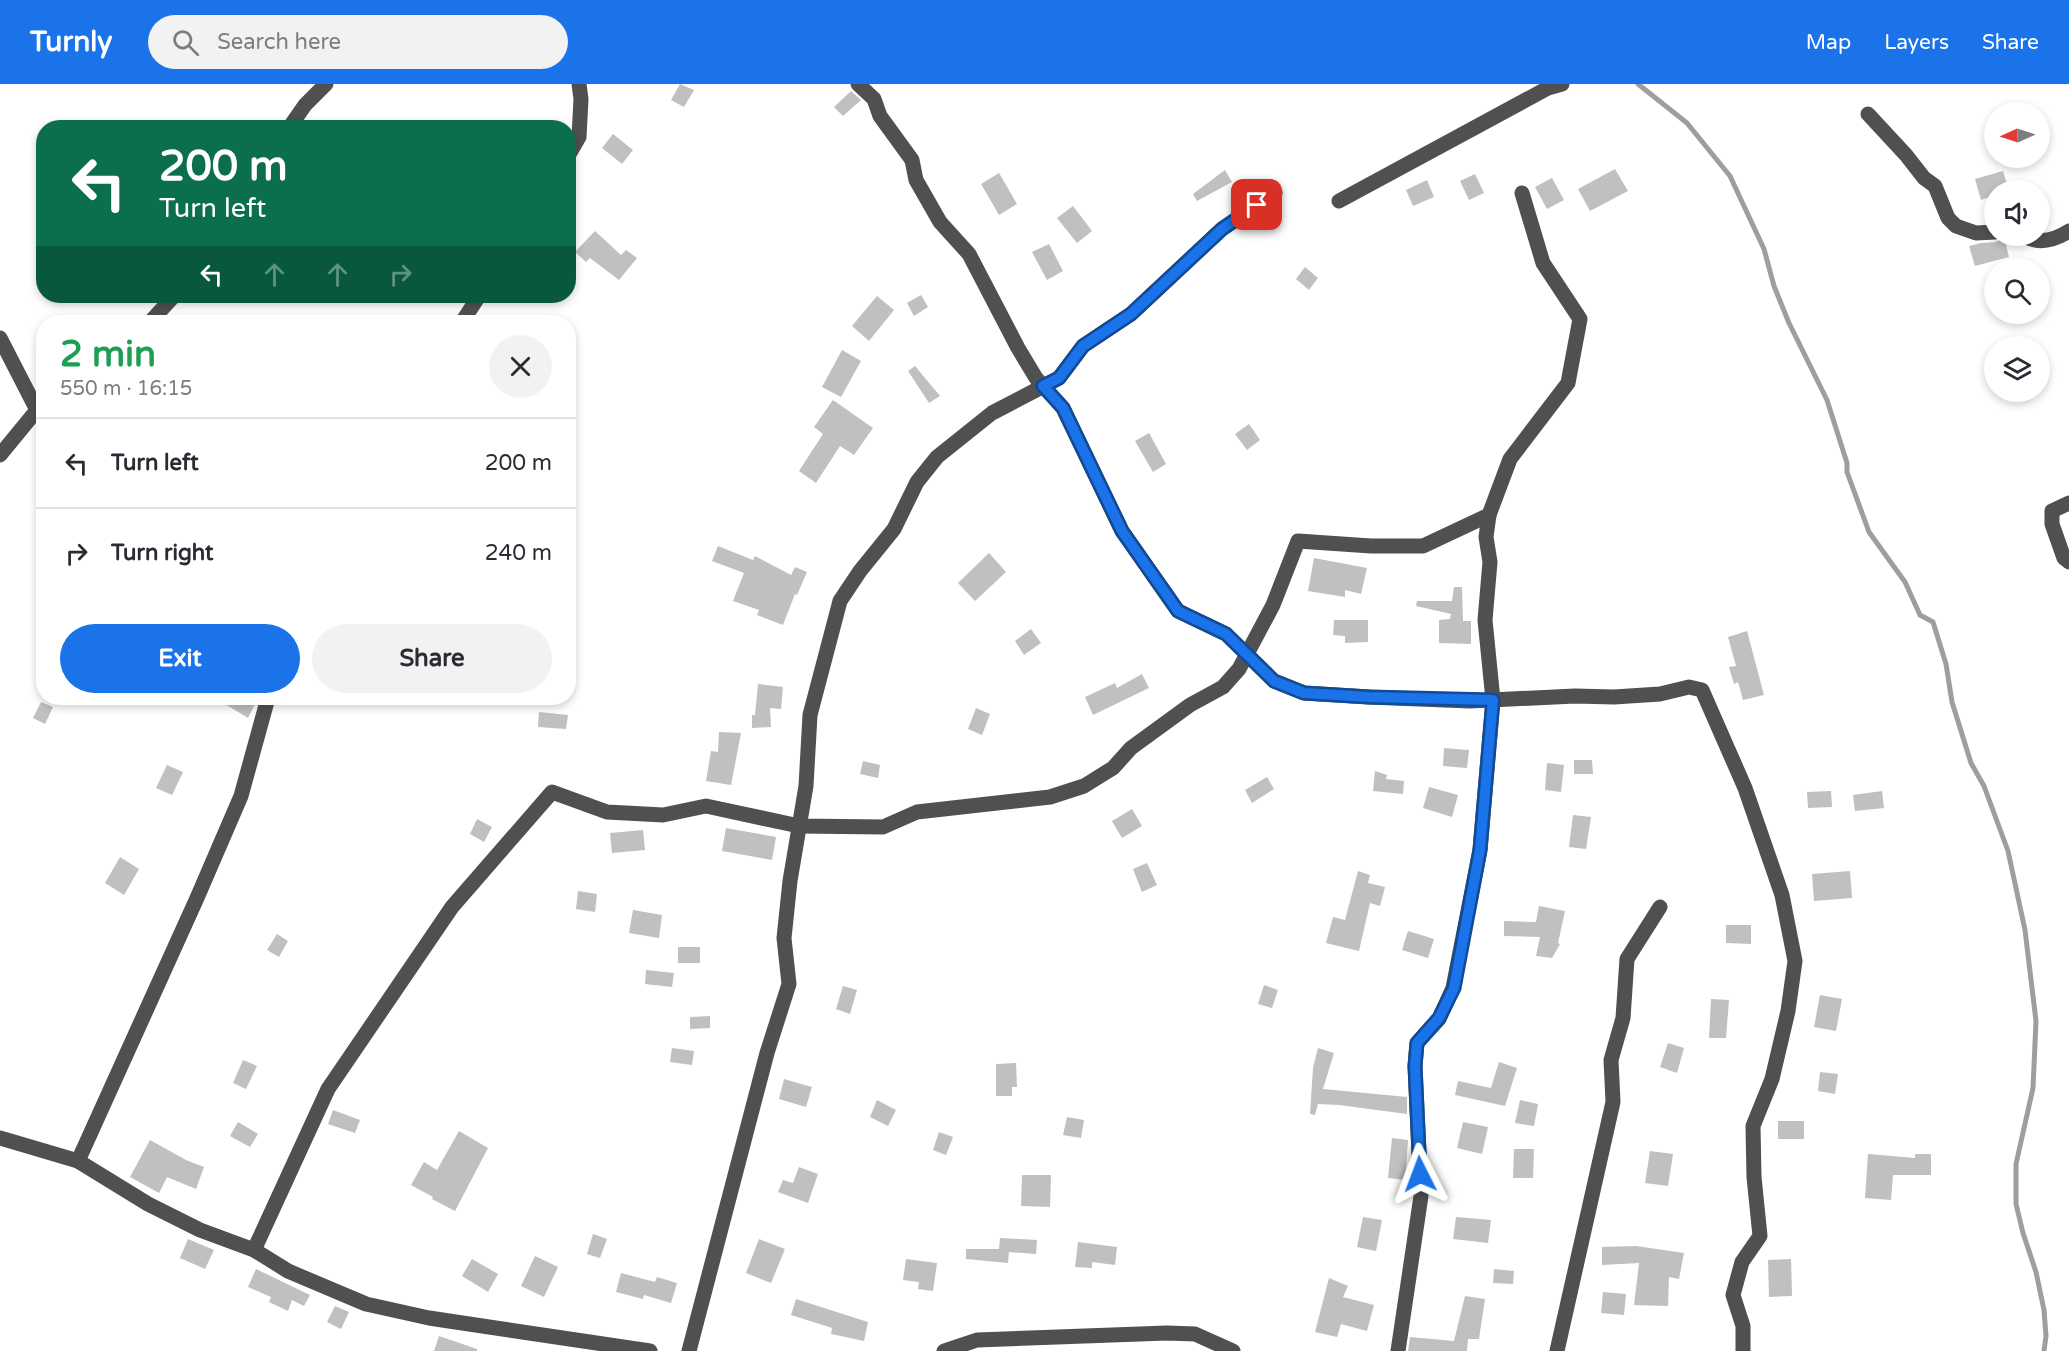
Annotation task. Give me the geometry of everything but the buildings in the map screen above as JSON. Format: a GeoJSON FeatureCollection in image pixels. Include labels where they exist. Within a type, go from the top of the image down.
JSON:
{"type":"FeatureCollection","features":[{"type":"Feature","properties":{"kind":"street"},"geometry":{"type":"LineString","coordinates":[[295,120],[305,105],[326,84]]}},
{"type":"Feature","properties":{"kind":"street"},"geometry":{"type":"LineString","coordinates":[[576,142],[579,137],[581,99],[579,84]]}},
{"type":"Feature","properties":{"kind":"street"},"geometry":{"type":"LineString","coordinates":[[858,84],[874,99],[880,116],[912,160],[916,180],[940,222],[969,254],[1018,348],[1043,386],[1063,408],[1122,531],[1178,611],[1226,634],[1274,681],[1304,693],[1493,700],[1575,696],[1614,698],[1660,694],[1689,687],[1702,690],[1745,788],[1782,896],[1795,961],[1788,1011],[1772,1079],[1753,1126],[1754,1177],[1760,1236],[1742,1262],[1732,1295],[1743,1326],[1743,1351]]}},
{"type":"Feature","properties":{"kind":"street"},"geometry":{"type":"LineString","coordinates":[[1339,201],[1548,88],[1562,84]]}},
{"type":"Feature","properties":{"kind":"street"},"geometry":{"type":"LineString","coordinates":[[1868,114],[1924,178],[1935,186],[1948,219],[1956,226],[1976,233],[1984,233]]}},
{"type":"Feature","properties":{"kind":"street"},"geometry":{"type":"LineString","coordinates":[[689,1351],[767,1053],[789,984],[784,938],[790,881],[806,786],[810,715],[840,601],[860,571],[894,529],[917,482],[937,457],[992,413],[1059,378],[1083,346],[1131,314],[1222,229],[1275,193]]}},
{"type":"Feature","properties":{"kind":"street"},"geometry":{"type":"LineString","coordinates":[[1398,1351],[1421,1196],[1415,1066],[1417,1043],[1439,1018],[1454,988],[1480,850],[1493,700],[1485,620],[1490,562],[1486,537],[1489,515],[1510,459],[1568,383],[1580,319],[1543,263],[1522,193]]}},
{"type":"Feature","properties":{"kind":"street"},"geometry":{"type":"LineString","coordinates":[[2050,240],[2069,231]]}},
{"type":"Feature","properties":{"kind":"street"},"geometry":{"type":"LineString","coordinates":[[156,315],[168,303]]}},
{"type":"Feature","properties":{"kind":"street"},"geometry":{"type":"LineString","coordinates":[[0,338],[36,401]]}},
{"type":"Feature","properties":{"kind":"street"},"geometry":{"type":"LineString","coordinates":[[0,455],[36,413]]}},
{"type":"Feature","properties":{"kind":"street"},"geometry":{"type":"LineString","coordinates":[[2069,503],[2052,511],[2052,524],[2064,558],[2069,562]]}},
{"type":"Feature","properties":{"kind":"street"},"geometry":{"type":"LineString","coordinates":[[254,1250],[328,1089],[452,907],[552,792],[607,812],[663,815],[706,806],[799,826],[883,827],[917,812],[1050,796],[1084,786],[1113,768],[1131,748],[1190,705],[1223,687],[1239,669],[1273,605],[1298,541],[1371,546],[1423,546],[1489,515]]}},
{"type":"Feature","properties":{"kind":"street"},"geometry":{"type":"LineString","coordinates":[[78,1161],[241,796],[266,705]]}},
{"type":"Feature","properties":{"kind":"street"},"geometry":{"type":"LineString","coordinates":[[1557,1351],[1613,1102],[1611,1060],[1623,1018],[1627,959],[1660,907]]}},
{"type":"Feature","properties":{"kind":"street"},"geometry":{"type":"LineString","coordinates":[[0,1138],[78,1161],[148,1204],[200,1230],[254,1250],[288,1271],[366,1304],[429,1318],[650,1351]]}},
{"type":"Feature","properties":{"kind":"street"},"geometry":{"type":"LineString","coordinates":[[944,1351],[977,1340],[1167,1333],[1195,1334],[1233,1351]]}},
{"type":"Feature","properties":{"kind":"waterway"},"geometry":{"type":"LineString","coordinates":[[1638,84],[1687,123],[1730,176],[1764,249],[1774,286],[1789,323],[1827,400],[1847,463],[1847,472],[1869,532],[1905,582],[1920,615],[1933,622],[1946,664],[1952,702],[1971,763],[1984,786],[2008,851],[2025,930],[2036,1021],[2033,1088],[2016,1164],[2016,1204],[2036,1272],[2044,1310],[2046,1336],[2044,1351]]}},
{"type":"Feature","properties":{"kind":"route"},"geometry":{"type":"LineString","coordinates":[[1257,205],[1222,229],[1131,314],[1083,346],[1059,378],[1043,386],[1063,408],[1122,531],[1178,611],[1226,634],[1274,681],[1304,693],[1470,701],[1493,700],[1480,850],[1454,988],[1439,1018],[1417,1043],[1415,1066],[1420,1174]]}}]}
